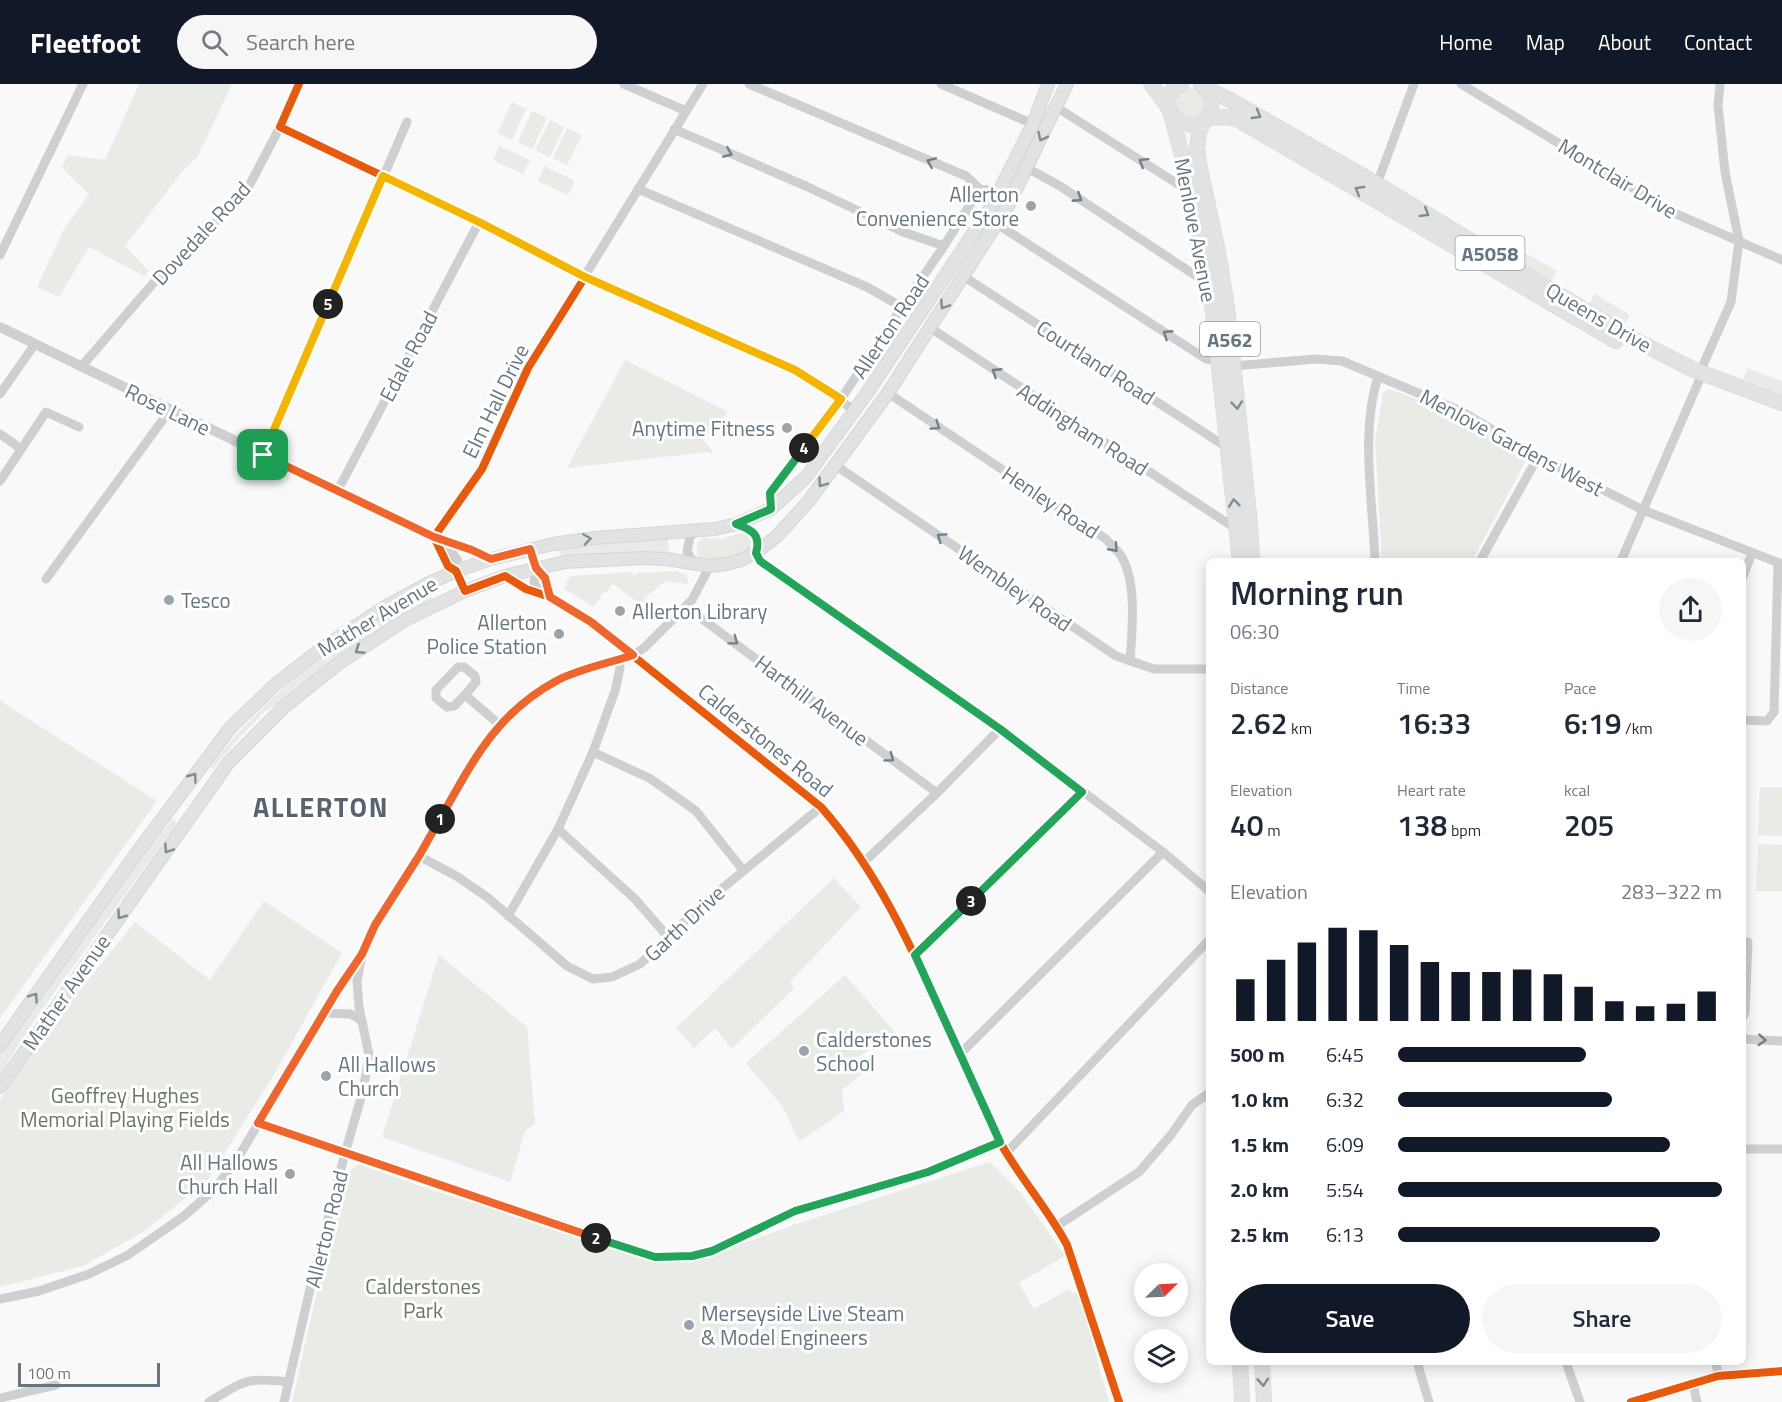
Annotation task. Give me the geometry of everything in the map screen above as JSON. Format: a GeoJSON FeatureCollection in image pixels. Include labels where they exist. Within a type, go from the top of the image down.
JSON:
{"type":"FeatureCollection","features":[{"type":"Feature","properties":{"kind":"highway","name":"A562"},"geometry":{"type":"LineString","coordinates":[[1151,84],[1170,111]]}},
{"type":"Feature","properties":{"kind":"highway"},"geometry":{"type":"LineString","coordinates":[[1170,111],[1170,95],[1181,84]]}},
{"type":"Feature","properties":{"kind":"highway","name":"A562"},"geometry":{"type":"LineString","coordinates":[[1202,86],[1209,93],[1211,106],[1205,119]]}},
{"type":"Feature","properties":{"kind":"highway","name":"Queens Drive"},"geometry":{"type":"LineString","coordinates":[[1202,86],[1377,184],[1631,338],[1699,376],[1782,404]]}},
{"type":"Feature","properties":{"kind":"highway","name":"Queens Drive"},"geometry":{"type":"LineString","coordinates":[[1170,111],[1180,123],[1186,125],[1193,125],[1205,119],[1225,117],[1237,119],[1620,343],[1782,412]]}},
{"type":"Feature","properties":{"kind":"highway","name":"Menlove Avenue"},"geometry":{"type":"LineString","coordinates":[[1170,111],[1192,194],[1226,364],[1250,524],[1252,558]]}},
{"type":"Feature","properties":{"kind":"highway","name":"Menlove Avenue"},"geometry":{"type":"LineString","coordinates":[[1205,119],[1198,141],[1199,164],[1218,252],[1226,364],[1228,448],[1240,558]]}},
{"type":"Feature","properties":{"kind":"highway"},"geometry":{"type":"LineString","coordinates":[[1240,1365],[1242,1402]]}},
{"type":"Feature","properties":{"kind":"highway"},"geometry":{"type":"LineString","coordinates":[[1262,1365],[1264,1402]]}},
{"type":"Feature","properties":{"kind":"main road","name":"Allerton Road"},"geometry":{"type":"LineString","coordinates":[[771,509],[806,477],[867,393],[1001,189],[1033,124],[1048,84]]}},
{"type":"Feature","properties":{"kind":"main road"},"geometry":{"type":"LineString","coordinates":[[1039,109],[1055,84]]}},
{"type":"Feature","properties":{"kind":"main road","name":"Allerton Road"},"geometry":{"type":"LineString","coordinates":[[776,537],[808,502],[888,393],[997,224],[1067,84]]}},
{"type":"Feature","properties":{"kind":"main road","name":"Mather Avenue"},"geometry":{"type":"LineString","coordinates":[[0,1045],[179,795],[231,727],[276,684],[325,646],[385,607],[429,583],[491,559],[530,549],[595,538],[715,529],[736,524],[771,509]]}},
{"type":"Feature","properties":{"kind":"main road","name":"Mather Avenue"},"geometry":{"type":"LineString","coordinates":[[0,1087],[240,749],[284,707],[338,664],[405,620],[465,591],[505,576],[565,562],[642,558],[666,559],[710,566],[741,561],[756,553],[776,537]]}},
{"type":"Feature","properties":{"kind":"main road"},"geometry":{"type":"LineString","coordinates":[[179,795],[196,808]]}},
{"type":"Feature","properties":{"kind":"street"},"geometry":{"type":"LineString","coordinates":[[0,255],[83,84]]}},
{"type":"Feature","properties":{"kind":"street","name":"Dovedale Road"},"geometry":{"type":"LineString","coordinates":[[81,367],[156,280],[203,236],[249,186],[280,127],[299,84]]}},
{"type":"Feature","properties":{"kind":"street"},"geometry":{"type":"LineString","coordinates":[[624,84],[686,111]]}},
{"type":"Feature","properties":{"kind":"street","name":"Elm Hall Drive"},"geometry":{"type":"LineString","coordinates":[[434,537],[482,469],[528,368],[703,84]]}},
{"type":"Feature","properties":{"kind":"street"},"geometry":{"type":"LineString","coordinates":[[749,84],[966,176],[981,190],[1001,189]]}},
{"type":"Feature","properties":{"kind":"street"},"geometry":{"type":"LineString","coordinates":[[941,84],[1033,124]]}},
{"type":"Feature","properties":{"kind":"street"},"geometry":{"type":"LineString","coordinates":[[1377,184],[1413,84]]}},
{"type":"Feature","properties":{"kind":"street","name":"Montclair Drive"},"geometry":{"type":"LineString","coordinates":[[1461,84],[1674,213],[1782,260]]}},
{"type":"Feature","properties":{"kind":"street"},"geometry":{"type":"LineString","coordinates":[[1622,558],[1731,302],[1739,241],[1725,172],[1718,105],[1720,84]]}},
{"type":"Feature","properties":{"kind":"street"},"geometry":{"type":"LineString","coordinates":[[1056,107],[1192,194]]}},
{"type":"Feature","properties":{"kind":"street"},"geometry":{"type":"LineString","coordinates":[[263,455],[407,122]]}},
{"type":"Feature","properties":{"kind":"street"},"geometry":{"type":"LineString","coordinates":[[280,127],[479,222],[585,277],[795,370],[841,399],[854,410]]}},
{"type":"Feature","properties":{"kind":"street"},"geometry":{"type":"LineString","coordinates":[[674,129],[808,187],[903,232],[944,246]]}},
{"type":"Feature","properties":{"kind":"street"},"geometry":{"type":"LineString","coordinates":[[1027,168],[1060,186],[1210,285]]}},
{"type":"Feature","properties":{"kind":"street"},"geometry":{"type":"LineString","coordinates":[[638,189],[867,287],[902,307]]}},
{"type":"Feature","properties":{"kind":"street","name":"Allerton Road"},"geometry":{"type":"LineString","coordinates":[[771,509],[770,493],[841,399],[981,190]]}},
{"type":"Feature","properties":{"kind":"street","name":"Edale Road"},"geometry":{"type":"LineString","coordinates":[[338,490],[479,222]]}},
{"type":"Feature","properties":{"kind":"street"},"geometry":{"type":"LineString","coordinates":[[997,224],[1206,359],[1226,364]]}},
{"type":"Feature","properties":{"kind":"street","name":"Courtland Road"},"geometry":{"type":"LineString","coordinates":[[963,276],[1228,448]]}},
{"type":"Feature","properties":{"kind":"street","name":"Rose Lane"},"geometry":{"type":"LineString","coordinates":[[0,327],[434,537],[491,559]]}},
{"type":"Feature","properties":{"kind":"street","name":"Addingham Road"},"geometry":{"type":"LineString","coordinates":[[929,327],[1238,530]]}},
{"type":"Feature","properties":{"kind":"street"},"geometry":{"type":"LineString","coordinates":[[0,394],[36,344]]}},
{"type":"Feature","properties":{"kind":"street","name":"Menlove Gardens West"},"geometry":{"type":"LineString","coordinates":[[1226,364],[1316,359],[1342,361],[1463,412],[1538,457],[1643,510],[1780,563]]}},
{"type":"Feature","properties":{"kind":"street"},"geometry":{"type":"LineString","coordinates":[[1375,558],[1368,442],[1374,390],[1378,376]]}},
{"type":"Feature","properties":{"kind":"street","name":"Henley Road"},"geometry":{"type":"LineString","coordinates":[[888,393],[1106,539],[1120,554],[1128,574],[1132,603],[1130,662]]}},
{"type":"Feature","properties":{"kind":"street"},"geometry":{"type":"LineString","coordinates":[[46,579],[170,410]]}},
{"type":"Feature","properties":{"kind":"street"},"geometry":{"type":"LineString","coordinates":[[0,481],[46,412],[79,427]]}},
{"type":"Feature","properties":{"kind":"street"},"geometry":{"type":"LineString","coordinates":[[0,434],[21,448]]}},
{"type":"Feature","properties":{"kind":"street"},"geometry":{"type":"LineString","coordinates":[[1482,558],[1538,457]]}},
{"type":"Feature","properties":{"kind":"street","name":"Wembley Road"},"geometry":{"type":"LineString","coordinates":[[835,465],[1116,656],[1154,669],[1206,669]]}},
{"type":"Feature","properties":{"kind":"street"},"geometry":{"type":"LineString","coordinates":[[736,524],[748,528],[755,535],[758,544],[756,553],[760,561],[1000,729],[1163,852],[1206,888]]}},
{"type":"Feature","properties":{"kind":"street"},"geometry":{"type":"LineString","coordinates":[[694,564],[687,551],[690,537],[696,530]]}},
{"type":"Feature","properties":{"kind":"street"},"geometry":{"type":"LineString","coordinates":[[434,537],[448,566],[456,571],[465,591]]}},
{"type":"Feature","properties":{"kind":"street"},"geometry":{"type":"LineString","coordinates":[[530,549],[536,568],[545,578],[550,597]]}},
{"type":"Feature","properties":{"kind":"street"},"geometry":{"type":"LineString","coordinates":[[1746,569],[1752,553]]}},
{"type":"Feature","properties":{"kind":"street"},"geometry":{"type":"LineString","coordinates":[[1746,720],[1767,721],[1774,712],[1780,563]]}},
{"type":"Feature","properties":{"kind":"street","name":"Allerton Road"},"geometry":{"type":"LineString","coordinates":[[284,1402],[310,1289],[363,1091],[369,1055],[358,1007],[357,981],[362,954],[375,925],[419,856],[468,768],[500,725],[523,701],[560,679],[633,655],[644,648],[687,607],[710,566]]}},
{"type":"Feature","properties":{"kind":"street"},"geometry":{"type":"LineString","coordinates":[[505,576],[526,588],[550,597],[591,622],[633,655]]}},
{"type":"Feature","properties":{"kind":"street","name":"Harthill Avenue"},"geometry":{"type":"LineString","coordinates":[[687,607],[938,793]]}},
{"type":"Feature","properties":{"kind":"street","name":"Calderstones Road"},"geometry":{"type":"LineString","coordinates":[[633,655],[821,807],[840,828],[863,863],[884,896],[915,955],[1000,1142],[1057,1226],[1067,1245],[1119,1402]]}},
{"type":"Feature","properties":{"kind":"street"},"geometry":{"type":"LineString","coordinates":[[508,916],[558,829],[592,752],[615,691],[620,668],[619,659]]}},
{"type":"Feature","properties":{"kind":"street"},"geometry":{"type":"LineString","coordinates":[[458,667],[464,667],[475,676],[476,682],[465,694],[454,706],[447,707],[436,698],[436,690],[458,667]]}},
{"type":"Feature","properties":{"kind":"street"},"geometry":{"type":"LineString","coordinates":[[465,694],[500,725]]}},
{"type":"Feature","properties":{"kind":"street"},"geometry":{"type":"LineString","coordinates":[[863,863],[938,793],[1000,729]]}},
{"type":"Feature","properties":{"kind":"street"},"geometry":{"type":"LineString","coordinates":[[592,752],[651,779],[696,811],[743,870]]}},
{"type":"Feature","properties":{"kind":"street"},"geometry":{"type":"LineString","coordinates":[[915,955],[1082,792]]}},
{"type":"Feature","properties":{"kind":"street","name":"Garth Drive"},"geometry":{"type":"LineString","coordinates":[[419,856],[458,877],[567,966],[593,979],[612,977],[640,964],[701,906],[821,807]]}},
{"type":"Feature","properties":{"kind":"street"},"geometry":{"type":"LineString","coordinates":[[558,829],[635,899],[669,938]]}},
{"type":"Feature","properties":{"kind":"street"},"geometry":{"type":"LineString","coordinates":[[959,1054],[1163,852]]}},
{"type":"Feature","properties":{"kind":"street"},"geometry":{"type":"LineString","coordinates":[[1194,878],[1206,896]]}},
{"type":"Feature","properties":{"kind":"street"},"geometry":{"type":"LineString","coordinates":[[1746,989],[1748,942]]}},
{"type":"Feature","properties":{"kind":"street"},"geometry":{"type":"LineString","coordinates":[[1007,1152],[1206,943]]}},
{"type":"Feature","properties":{"kind":"street"},"geometry":{"type":"LineString","coordinates":[[0,1299],[39,1291],[88,1274],[128,1255],[184,1216],[215,1189],[239,1156],[362,954]]}},
{"type":"Feature","properties":{"kind":"street"},"geometry":{"type":"LineString","coordinates":[[324,1013],[351,1014],[362,1021]]}},
{"type":"Feature","properties":{"kind":"street"},"geometry":{"type":"LineString","coordinates":[[1746,1039],[1782,1041]]}},
{"type":"Feature","properties":{"kind":"street"},"geometry":{"type":"LineString","coordinates":[[1057,1226],[1138,1172],[1171,1135],[1192,1105],[1206,1095]]}},
{"type":"Feature","properties":{"kind":"street"},"geometry":{"type":"LineString","coordinates":[[258,1123],[655,1257],[692,1256],[712,1251],[795,1211],[928,1172],[1000,1142]]}},
{"type":"Feature","properties":{"kind":"street"},"geometry":{"type":"LineString","coordinates":[[1746,1149],[1782,1149]]}},
{"type":"Feature","properties":{"kind":"street"},"geometry":{"type":"LineString","coordinates":[[1418,1365],[1429,1402]]}},
{"type":"Feature","properties":{"kind":"street"},"geometry":{"type":"LineString","coordinates":[[1567,1365],[1580,1402]]}},
{"type":"Feature","properties":{"kind":"street"},"geometry":{"type":"LineString","coordinates":[[1716,1365],[1718,1376]]}},
{"type":"Feature","properties":{"kind":"street"},"geometry":{"type":"LineString","coordinates":[[1631,1402],[1718,1376],[1782,1371]]}},
{"type":"Feature","properties":{"kind":"street"},"geometry":{"type":"LineString","coordinates":[[209,1402],[241,1382],[259,1378],[289,1382]]}},
{"type":"Feature","properties":{"kind":"street"},"geometry":{"type":"LineString","coordinates":[[1693,1384],[1697,1402]]}},
{"type":"Feature","properties":{"kind":"street"},"geometry":{"type":"LineString","coordinates":[[0,1398],[56,1385]]}},
{"type":"Feature","properties":{"kind":"green space"},"geometry":{"type":"Polygon","coordinates":[[[139,84],[232,84],[198,156],[181,173],[125,246],[149,271],[144,276],[89,247],[59,297],[37,287],[64,229],[89,194],[62,168],[67,155],[105,160],[139,84]]]}},
{"type":"Feature","properties":{"kind":"green space"},"geometry":{"type":"Polygon","coordinates":[[[1190,87],[1203,96],[1203,108],[1198,118],[1178,117],[1173,97],[1190,87]]]}},
{"type":"Feature","properties":{"kind":"green space"},"geometry":{"type":"Polygon","coordinates":[[[512,102],[526,109],[512,140],[497,133],[512,102]]]}},
{"type":"Feature","properties":{"kind":"green space"},"geometry":{"type":"Polygon","coordinates":[[[532,111],[547,118],[532,149],[518,142],[532,111]]]}},
{"type":"Feature","properties":{"kind":"green space"},"geometry":{"type":"Polygon","coordinates":[[[550,120],[564,127],[550,157],[535,150],[550,120]]]}},
{"type":"Feature","properties":{"kind":"green space"},"geometry":{"type":"Polygon","coordinates":[[[567,128],[582,135],[567,165],[553,158],[567,128]]]}},
{"type":"Feature","properties":{"kind":"green space"},"geometry":{"type":"Polygon","coordinates":[[[499,146],[530,160],[523,174],[493,160],[499,146]]]}},
{"type":"Feature","properties":{"kind":"green space"},"geometry":{"type":"Polygon","coordinates":[[[544,166],[575,181],[568,195],[538,181],[544,166]]]}},
{"type":"Feature","properties":{"kind":"green space"},"geometry":{"type":"Polygon","coordinates":[[[1510,244],[1557,271],[1551,282],[1504,253],[1510,244]]]}},
{"type":"Feature","properties":{"kind":"green space"},"geometry":{"type":"Polygon","coordinates":[[[1595,294],[1630,315],[1625,325],[1589,304],[1595,294]]]}},
{"type":"Feature","properties":{"kind":"green space"},"geometry":{"type":"Polygon","coordinates":[[[625,360],[728,412],[703,440],[713,451],[711,454],[707,452],[567,468],[625,360]]]}},
{"type":"Feature","properties":{"kind":"green space"},"geometry":{"type":"Polygon","coordinates":[[[1747,368],[1782,381],[1782,394],[1743,379],[1747,368]]]}},
{"type":"Feature","properties":{"kind":"green space"},"geometry":{"type":"Polygon","coordinates":[[[1388,389],[1440,409],[1501,442],[1525,462],[1474,558],[1382,558],[1375,441],[1383,393],[1388,389]]]}},
{"type":"Feature","properties":{"kind":"green space"},"geometry":{"type":"Polygon","coordinates":[[[741,533],[748,536],[751,541],[750,549],[745,552],[719,560],[699,558],[697,547],[702,538],[721,539],[741,533]]]}},
{"type":"Feature","properties":{"kind":"green space"},"geometry":{"type":"Polygon","coordinates":[[[668,538],[669,553],[563,558],[557,549],[583,545],[668,538]]]}},
{"type":"Feature","properties":{"kind":"green space"},"geometry":{"type":"Polygon","coordinates":[[[677,571],[686,575],[689,584],[665,581],[643,600],[649,607],[647,609],[613,584],[606,592],[604,591],[594,607],[564,589],[570,576],[631,572],[632,575],[636,575],[637,573],[677,571]]]}},
{"type":"Feature","properties":{"kind":"green space"},"geometry":{"type":"Polygon","coordinates":[[[429,591],[433,601],[375,635],[368,624],[429,591]]]}},
{"type":"Feature","properties":{"kind":"green space"},"geometry":{"type":"Polygon","coordinates":[[[364,626],[371,636],[286,700],[265,711],[213,769],[210,767],[244,727],[281,690],[364,626]]]}},
{"type":"Feature","properties":{"kind":"green space"},"geometry":{"type":"Polygon","coordinates":[[[0,699],[157,801],[0,1018],[0,699]]]}},
{"type":"Feature","properties":{"kind":"green space"},"geometry":{"type":"Polygon","coordinates":[[[1760,787],[1782,787],[1782,836],[1758,835],[1760,787]]]}},
{"type":"Feature","properties":{"kind":"green space"},"geometry":{"type":"Polygon","coordinates":[[[172,819],[177,823],[33,1022],[0,1074],[0,1051],[90,924],[172,819]]]}},
{"type":"Feature","properties":{"kind":"green space"},"geometry":{"type":"Polygon","coordinates":[[[1758,844],[1782,845],[1782,891],[1756,891],[1758,844]]]}},
{"type":"Feature","properties":{"kind":"green space"},"geometry":{"type":"Polygon","coordinates":[[[834,878],[861,907],[790,982],[794,988],[732,1049],[715,1028],[694,1048],[676,1028],[834,878]]]}},
{"type":"Feature","properties":{"kind":"green space","name":"Geoffrey Hughes Memorial Playing Fields"},"geometry":{"type":"Polygon","coordinates":[[[264,901],[342,953],[275,1073],[207,1181],[143,1232],[83,1266],[0,1287],[0,1100],[34,1047],[135,922],[210,980],[264,901]]]}},
{"type":"Feature","properties":{"kind":"green space"},"geometry":{"type":"Polygon","coordinates":[[[439,955],[527,1027],[535,1124],[525,1131],[510,1182],[382,1137],[439,955]]]}},
{"type":"Feature","properties":{"kind":"green space"},"geometry":{"type":"Polygon","coordinates":[[[845,975],[895,1032],[857,1058],[862,1074],[842,1090],[844,1111],[799,1142],[783,1107],[746,1063],[845,975]]]}},
{"type":"Feature","properties":{"kind":"green space","name":"Calderstones Park"},"geometry":{"type":"Polygon","coordinates":[[[990,1162],[1021,1193],[1065,1256],[1019,1283],[1034,1309],[1069,1289],[1071,1293],[1079,1293],[1109,1402],[292,1402],[318,1287],[349,1172],[358,1164],[440,1193],[537,1221],[652,1261],[699,1259],[796,1224],[990,1162]]]}},
{"type":"Feature","properties":{"kind":"cycle path"},"geometry":{"type":"LineString","coordinates":[[299,84],[280,127],[479,222],[585,277],[528,368],[482,469],[434,537]]}},
{"type":"Feature","properties":{"kind":"cycle path"},"geometry":{"type":"LineString","coordinates":[[434,537],[448,566],[456,571],[465,591],[505,576],[526,589],[550,597],[591,622],[821,807],[846,838],[869,871],[907,940],[1000,1142],[1067,1245],[1119,1402]]}},
{"type":"Feature","properties":{"kind":"cycle path"},"geometry":{"type":"LineString","coordinates":[[434,537],[491,559],[530,549],[536,568],[545,578],[550,597]]}},
{"type":"Feature","properties":{"kind":"cycle path"},"geometry":{"type":"LineString","coordinates":[[1631,1402],[1718,1376],[1782,1371]]}},
{"type":"Feature","properties":{"kind":"place","name":"Allerton Convenience Store"},"geometry":{"type":"Point","coordinates":[1031,206]}},
{"type":"Feature","properties":{"kind":"place","name":"Anytime Fitness"},"geometry":{"type":"Point","coordinates":[787,428]}},
{"type":"Feature","properties":{"kind":"place","name":"Tesco"},"geometry":{"type":"Point","coordinates":[169,600]}},
{"type":"Feature","properties":{"kind":"place","name":"Allerton Library"},"geometry":{"type":"Point","coordinates":[620,611]}},
{"type":"Feature","properties":{"kind":"place","name":"Allerton Police Station"},"geometry":{"type":"Point","coordinates":[559,634]}},
{"type":"Feature","properties":{"kind":"place","name":"Calderstones School"},"geometry":{"type":"Point","coordinates":[804,1051]}},
{"type":"Feature","properties":{"kind":"place","name":"All Hallows Church"},"geometry":{"type":"Point","coordinates":[326,1076]}},
{"type":"Feature","properties":{"kind":"place","name":"All Hallows Church Hall"},"geometry":{"type":"Point","coordinates":[290,1174]}},
{"type":"Feature","properties":{"kind":"place","name":"Merseyside Live Steam & Model Engineers"},"geometry":{"type":"Point","coordinates":[689,1325]}},
{"type":"Feature","properties":{"kind":"district","name":"ALLERTON"},"geometry":{"type":"Point","coordinates":[321,806]}},
{"type":"Feature","properties":{"kind":"route"},"geometry":{"type":"LineString","coordinates":[[383,176],[585,277],[795,370],[841,399],[770,493],[771,509],[736,524],[748,528],[755,535],[758,540],[756,553],[760,561],[1000,729],[1082,792],[915,955],[1000,1142],[928,1172],[795,1211],[712,1251],[692,1256],[655,1257],[258,1123],[337,991],[362,954],[375,925],[419,856],[468,768],[503,720],[523,701],[560,679],[633,655],[591,622],[550,597],[545,578],[536,568],[530,549],[491,559],[434,537],[263,455],[383,176]]}}]}
